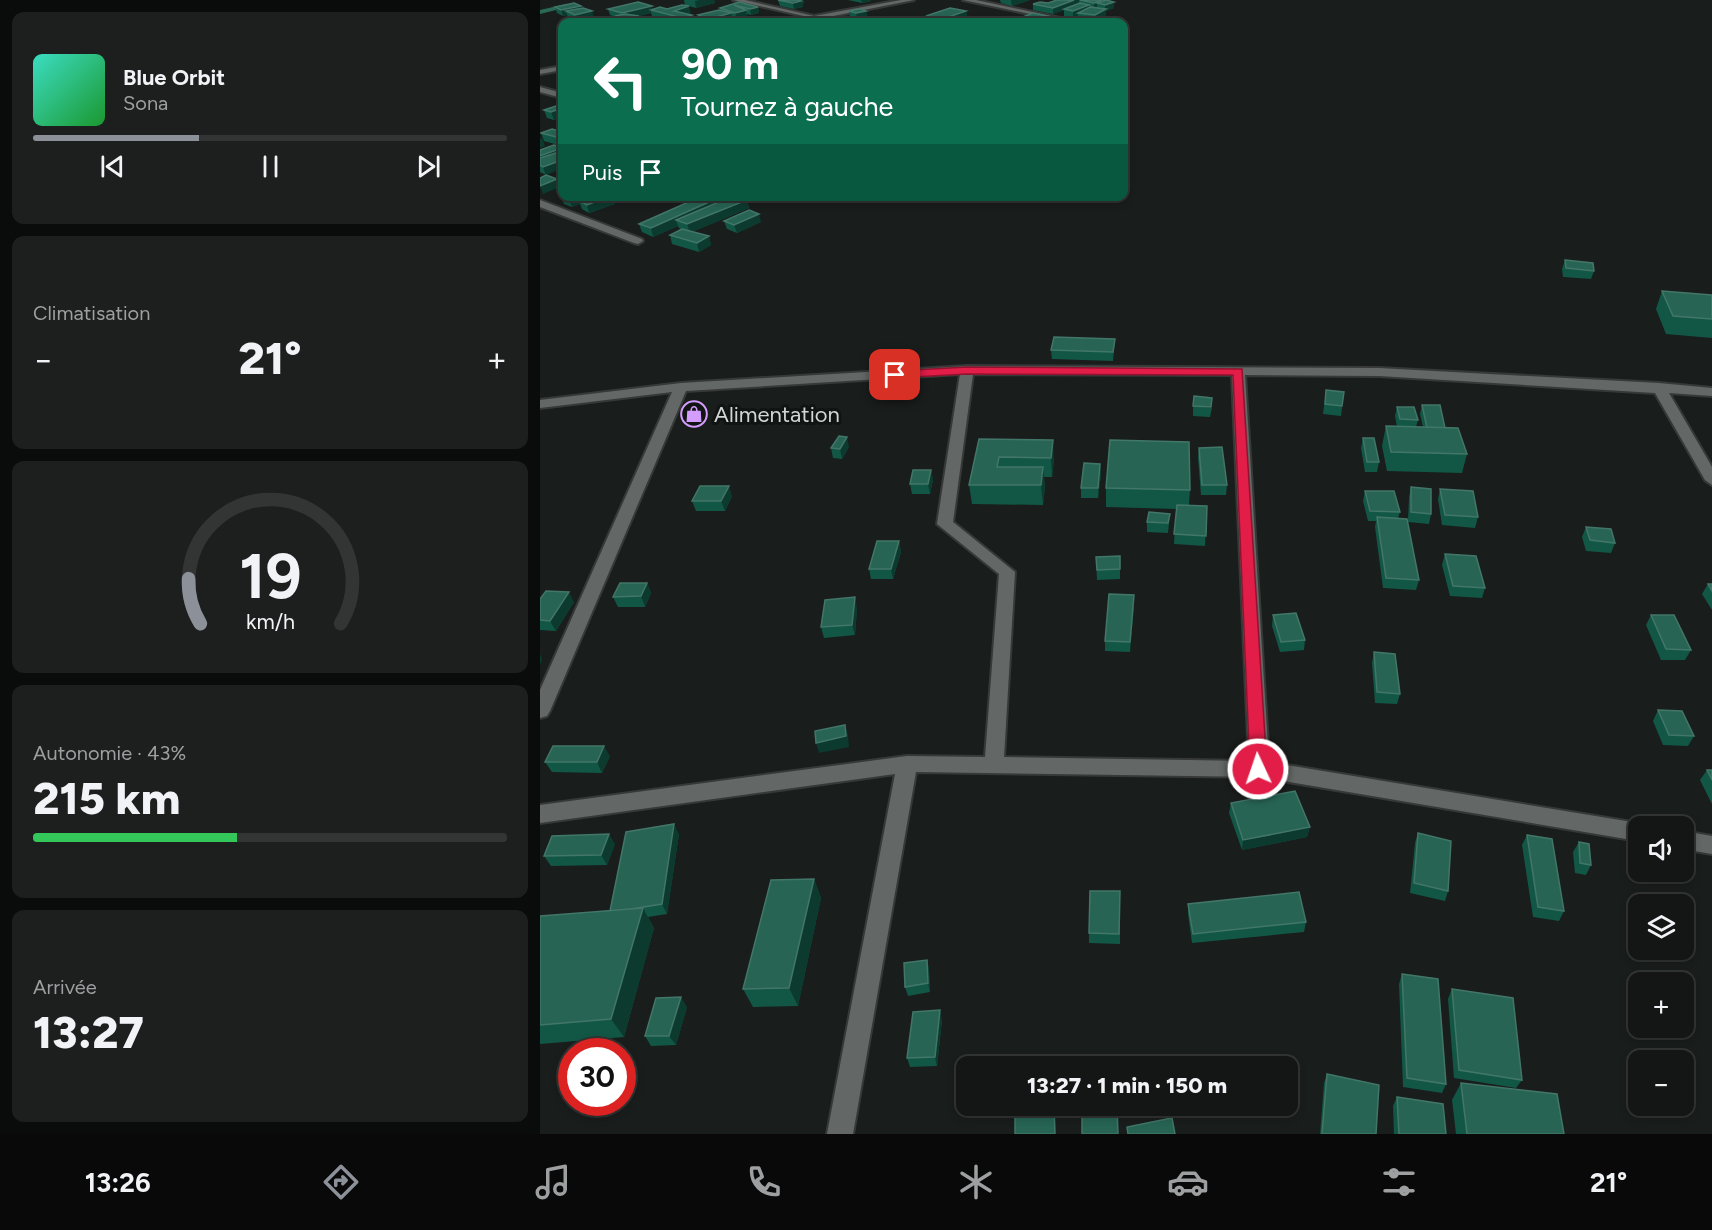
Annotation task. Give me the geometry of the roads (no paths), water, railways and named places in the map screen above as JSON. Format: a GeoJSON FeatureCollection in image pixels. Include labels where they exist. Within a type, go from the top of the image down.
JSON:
{"type":"FeatureCollection","features":[{"type":"Feature","properties":{"kind":"street"},"geometry":{"type":"LineString","coordinates":[[736,0],[820,18],[910,0]]}},
{"type":"Feature","properties":{"kind":"street"},"geometry":{"type":"LineString","coordinates":[[966,0],[1056,18]]}},
{"type":"Feature","properties":{"kind":"street"},"geometry":{"type":"LineString","coordinates":[[540,72],[558,69]]}},
{"type":"Feature","properties":{"kind":"street"},"geometry":{"type":"LineString","coordinates":[[540,89],[558,95]]}},
{"type":"Feature","properties":{"kind":"street"},"geometry":{"type":"LineString","coordinates":[[540,203],[638,241]]}},
{"type":"Feature","properties":{"kind":"street"},"geometry":{"type":"LineString","coordinates":[[967,370],[945,524],[1007,572],[994,766]]}},
{"type":"Feature","properties":{"kind":"street"},"geometry":{"type":"LineString","coordinates":[[540,404],[681,387],[967,370],[1379,372],[1659,387],[1712,392]]}},
{"type":"Feature","properties":{"kind":"street"},"geometry":{"type":"LineString","coordinates":[[1238,371],[1258,769]]}},
{"type":"Feature","properties":{"kind":"street"},"geometry":{"type":"LineString","coordinates":[[540,711],[681,387]]}},
{"type":"Feature","properties":{"kind":"street"},"geometry":{"type":"LineString","coordinates":[[1659,387],[1712,480]]}},
{"type":"Feature","properties":{"kind":"street"},"geometry":{"type":"LineString","coordinates":[[840,1134],[907,764]]}},
{"type":"Feature","properties":{"kind":"street"},"geometry":{"type":"LineString","coordinates":[[540,814],[907,764],[1258,769],[1628,830]]}},
{"type":"Feature","properties":{"kind":"street"},"geometry":{"type":"LineString","coordinates":[[1694,842],[1712,844]]}},
{"type":"Feature","properties":{"kind":"waterway"},"geometry":{"type":"LineString","coordinates":[[540,12],[566,6]]}},
{"type":"Feature","properties":{"kind":"place","name":"Alimentation"},"geometry":{"type":"Point","coordinates":[694,414]}}]}
